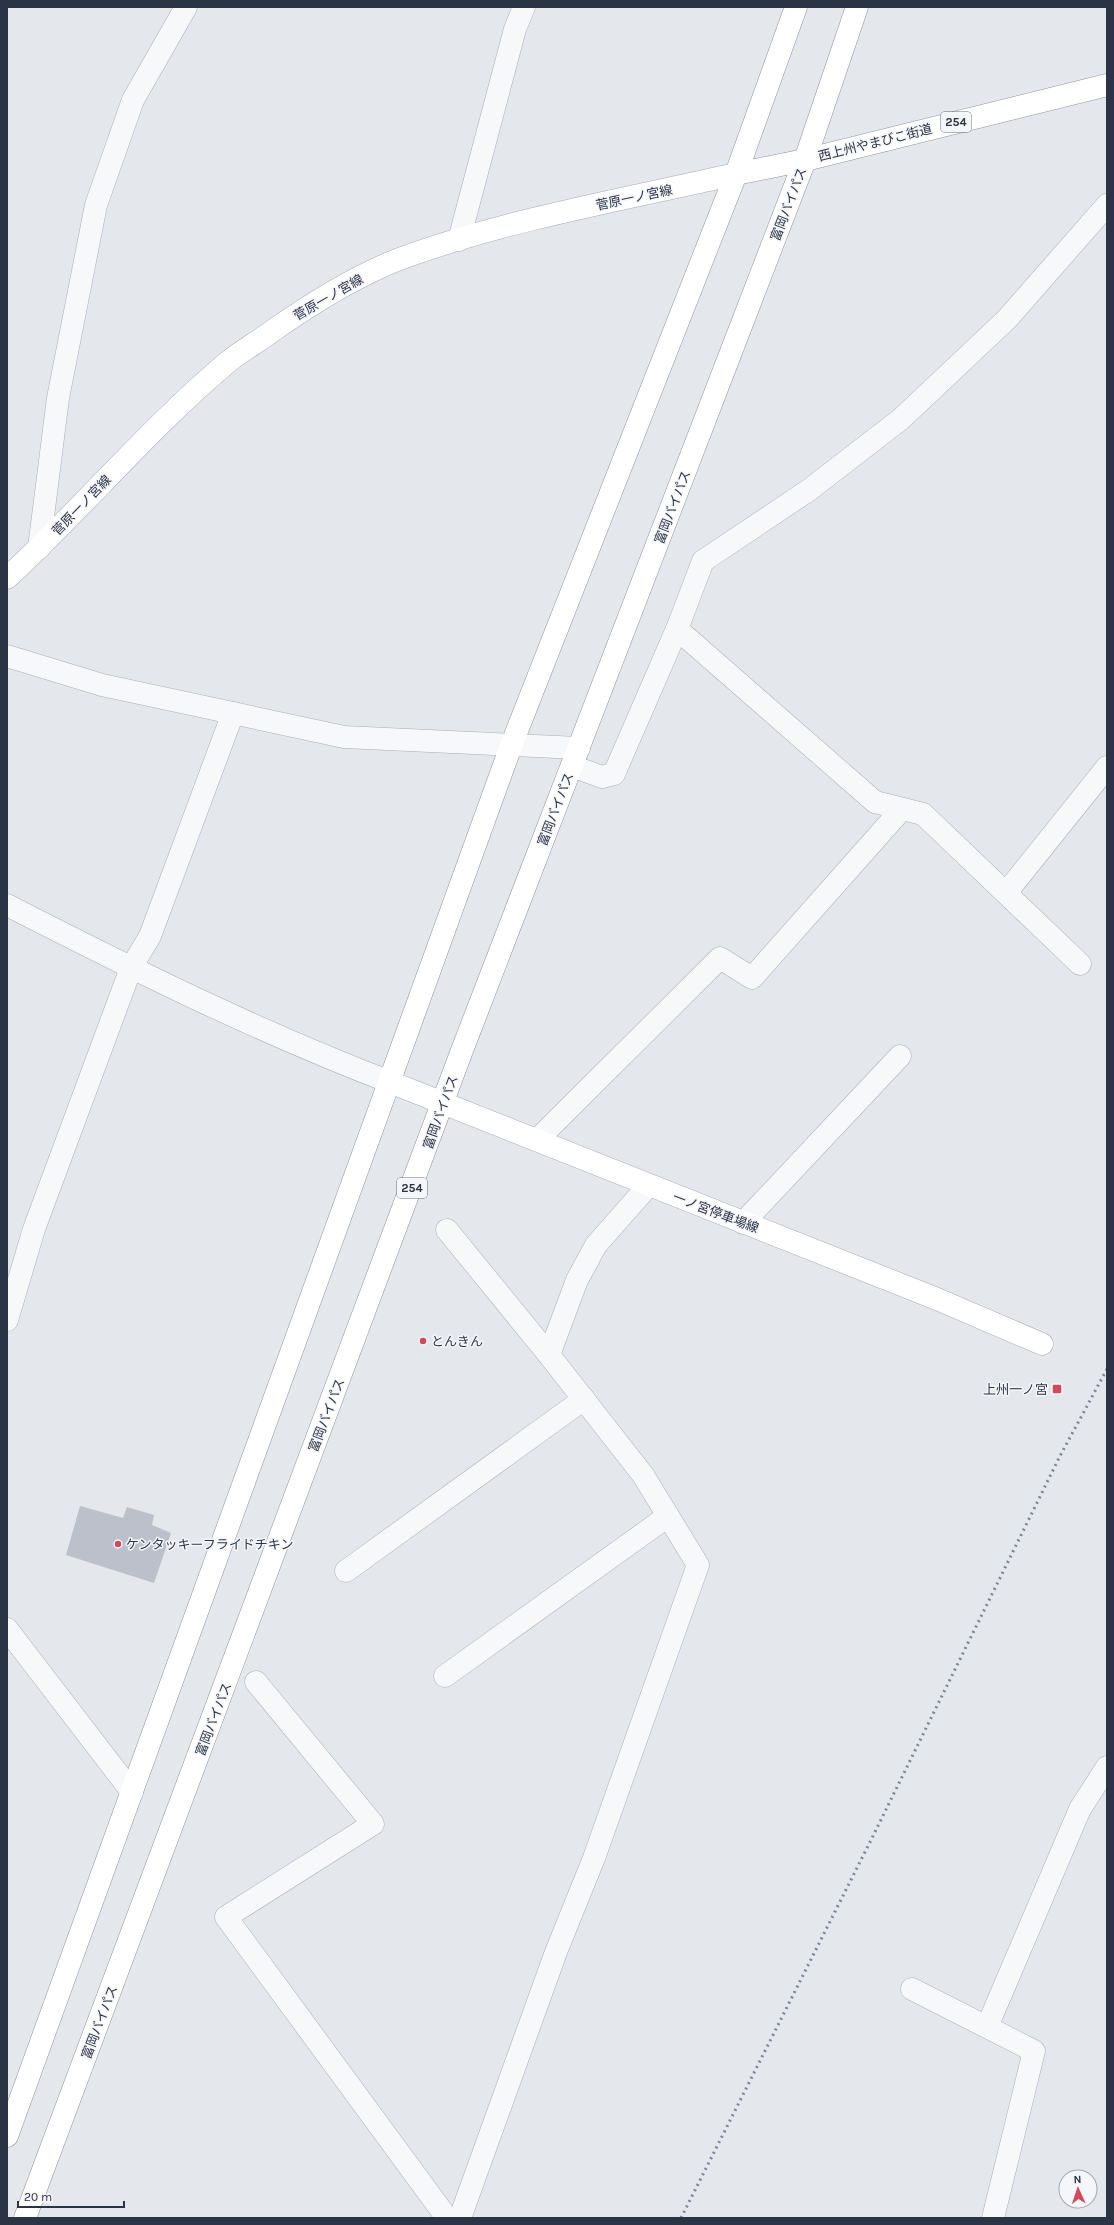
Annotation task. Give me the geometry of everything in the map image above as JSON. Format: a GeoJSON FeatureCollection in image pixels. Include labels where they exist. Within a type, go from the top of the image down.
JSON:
{"type":"FeatureCollection","features":[{"type":"Feature","properties":{"kind":"main road"},"geometry":{"type":"LineString","coordinates":[[7,2136],[511,746],[736,174],[796,7]]}},
{"type":"Feature","properties":{"kind":"main road","name":"富岡バイパス"},"geometry":{"type":"LineString","coordinates":[[25,2218],[444,1102],[805,160],[858,7]]}},
{"type":"Feature","properties":{"kind":"main road","name":"西上州やまびこ街道"},"geometry":{"type":"LineString","coordinates":[[736,174],[805,160],[1107,85]]}},
{"type":"Feature","properties":{"kind":"main road","name":"菅原一ノ宮線"},"geometry":{"type":"LineString","coordinates":[[7,578],[39,548],[127,458],[230,360],[307,307],[357,278],[401,259],[459,240],[554,214],[736,174]]}},
{"type":"Feature","properties":{"kind":"main road","name":"一ノ宮停車場線"},"geometry":{"type":"LineString","coordinates":[[390,1082],[444,1102],[648,1186],[938,1299],[1042,1344]]}},
{"type":"Feature","properties":{"kind":"street"},"geometry":{"type":"LineString","coordinates":[[39,548],[58,398],[96,204],[134,100],[186,7]]}},
{"type":"Feature","properties":{"kind":"street"},"geometry":{"type":"LineString","coordinates":[[459,240],[515,29],[524,7]]}},
{"type":"Feature","properties":{"kind":"street"},"geometry":{"type":"LineString","coordinates":[[7,656],[102,685],[344,737],[511,746],[576,757],[602,778],[614,774],[677,629],[703,561],[809,490],[901,419],[1007,319],[1107,205]]}},
{"type":"Feature","properties":{"kind":"street"},"geometry":{"type":"LineString","coordinates":[[677,629],[875,802],[924,814],[1080,964]]}},
{"type":"Feature","properties":{"kind":"street"},"geometry":{"type":"LineString","coordinates":[[7,1320],[34,1229],[130,968],[150,936],[233,713]]}},
{"type":"Feature","properties":{"kind":"street"},"geometry":{"type":"LineString","coordinates":[[1006,893],[1107,767]]}},
{"type":"Feature","properties":{"kind":"street"},"geometry":{"type":"LineString","coordinates":[[537,1140],[720,958],[752,978],[902,809]]}},
{"type":"Feature","properties":{"kind":"street"},"geometry":{"type":"LineString","coordinates":[[7,906],[130,968],[351,1068],[390,1082]]}},
{"type":"Feature","properties":{"kind":"street"},"geometry":{"type":"LineString","coordinates":[[743,1223],[900,1056]]}},
{"type":"Feature","properties":{"kind":"street"},"geometry":{"type":"LineString","coordinates":[[549,1355],[577,1280],[596,1245],[648,1186]]}},
{"type":"Feature","properties":{"kind":"street"},"geometry":{"type":"LineString","coordinates":[[447,1230],[549,1355],[643,1475],[698,1565],[594,1858],[556,1952],[460,2218]]}},
{"type":"Feature","properties":{"kind":"street"},"geometry":{"type":"LineString","coordinates":[[346,1571],[584,1399]]}},
{"type":"Feature","properties":{"kind":"street"},"geometry":{"type":"LineString","coordinates":[[445,1676],[668,1516]]}},
{"type":"Feature","properties":{"kind":"street"},"geometry":{"type":"LineString","coordinates":[[7,1629],[132,1792]]}},
{"type":"Feature","properties":{"kind":"street"},"geometry":{"type":"LineString","coordinates":[[256,1682],[373,1824],[226,1918],[447,2218]]}},
{"type":"Feature","properties":{"kind":"street"},"geometry":{"type":"LineString","coordinates":[[987,2027],[1080,1809],[1107,1767]]}},
{"type":"Feature","properties":{"kind":"street"},"geometry":{"type":"LineString","coordinates":[[912,1990],[1034,2051],[993,2218]]}},
{"type":"Feature","properties":{"kind":"building","name":"ケンタッキーフライドチキン"},"geometry":{"type":"Polygon","coordinates":[[[80,1506],[123,1518],[127,1507],[154,1515],[152,1525],[171,1533],[154,1583],[66,1555],[80,1506]]]}},
{"type":"Feature","properties":{"kind":"railway"},"geometry":{"type":"LineString","coordinates":[[681,2218],[871,1840],[1060,1456],[1107,1369]]}},
{"type":"Feature","properties":{"kind":"place","name":"とんきん"},"geometry":{"type":"Point","coordinates":[423,1341]}},
{"type":"Feature","properties":{"kind":"place","name":"上州一ノ宮"},"geometry":{"type":"Point","coordinates":[1057,1389]}},
{"type":"Feature","properties":{"kind":"place","name":"ケンタッキーフライドチキン"},"geometry":{"type":"Point","coordinates":[118,1544]}}]}
